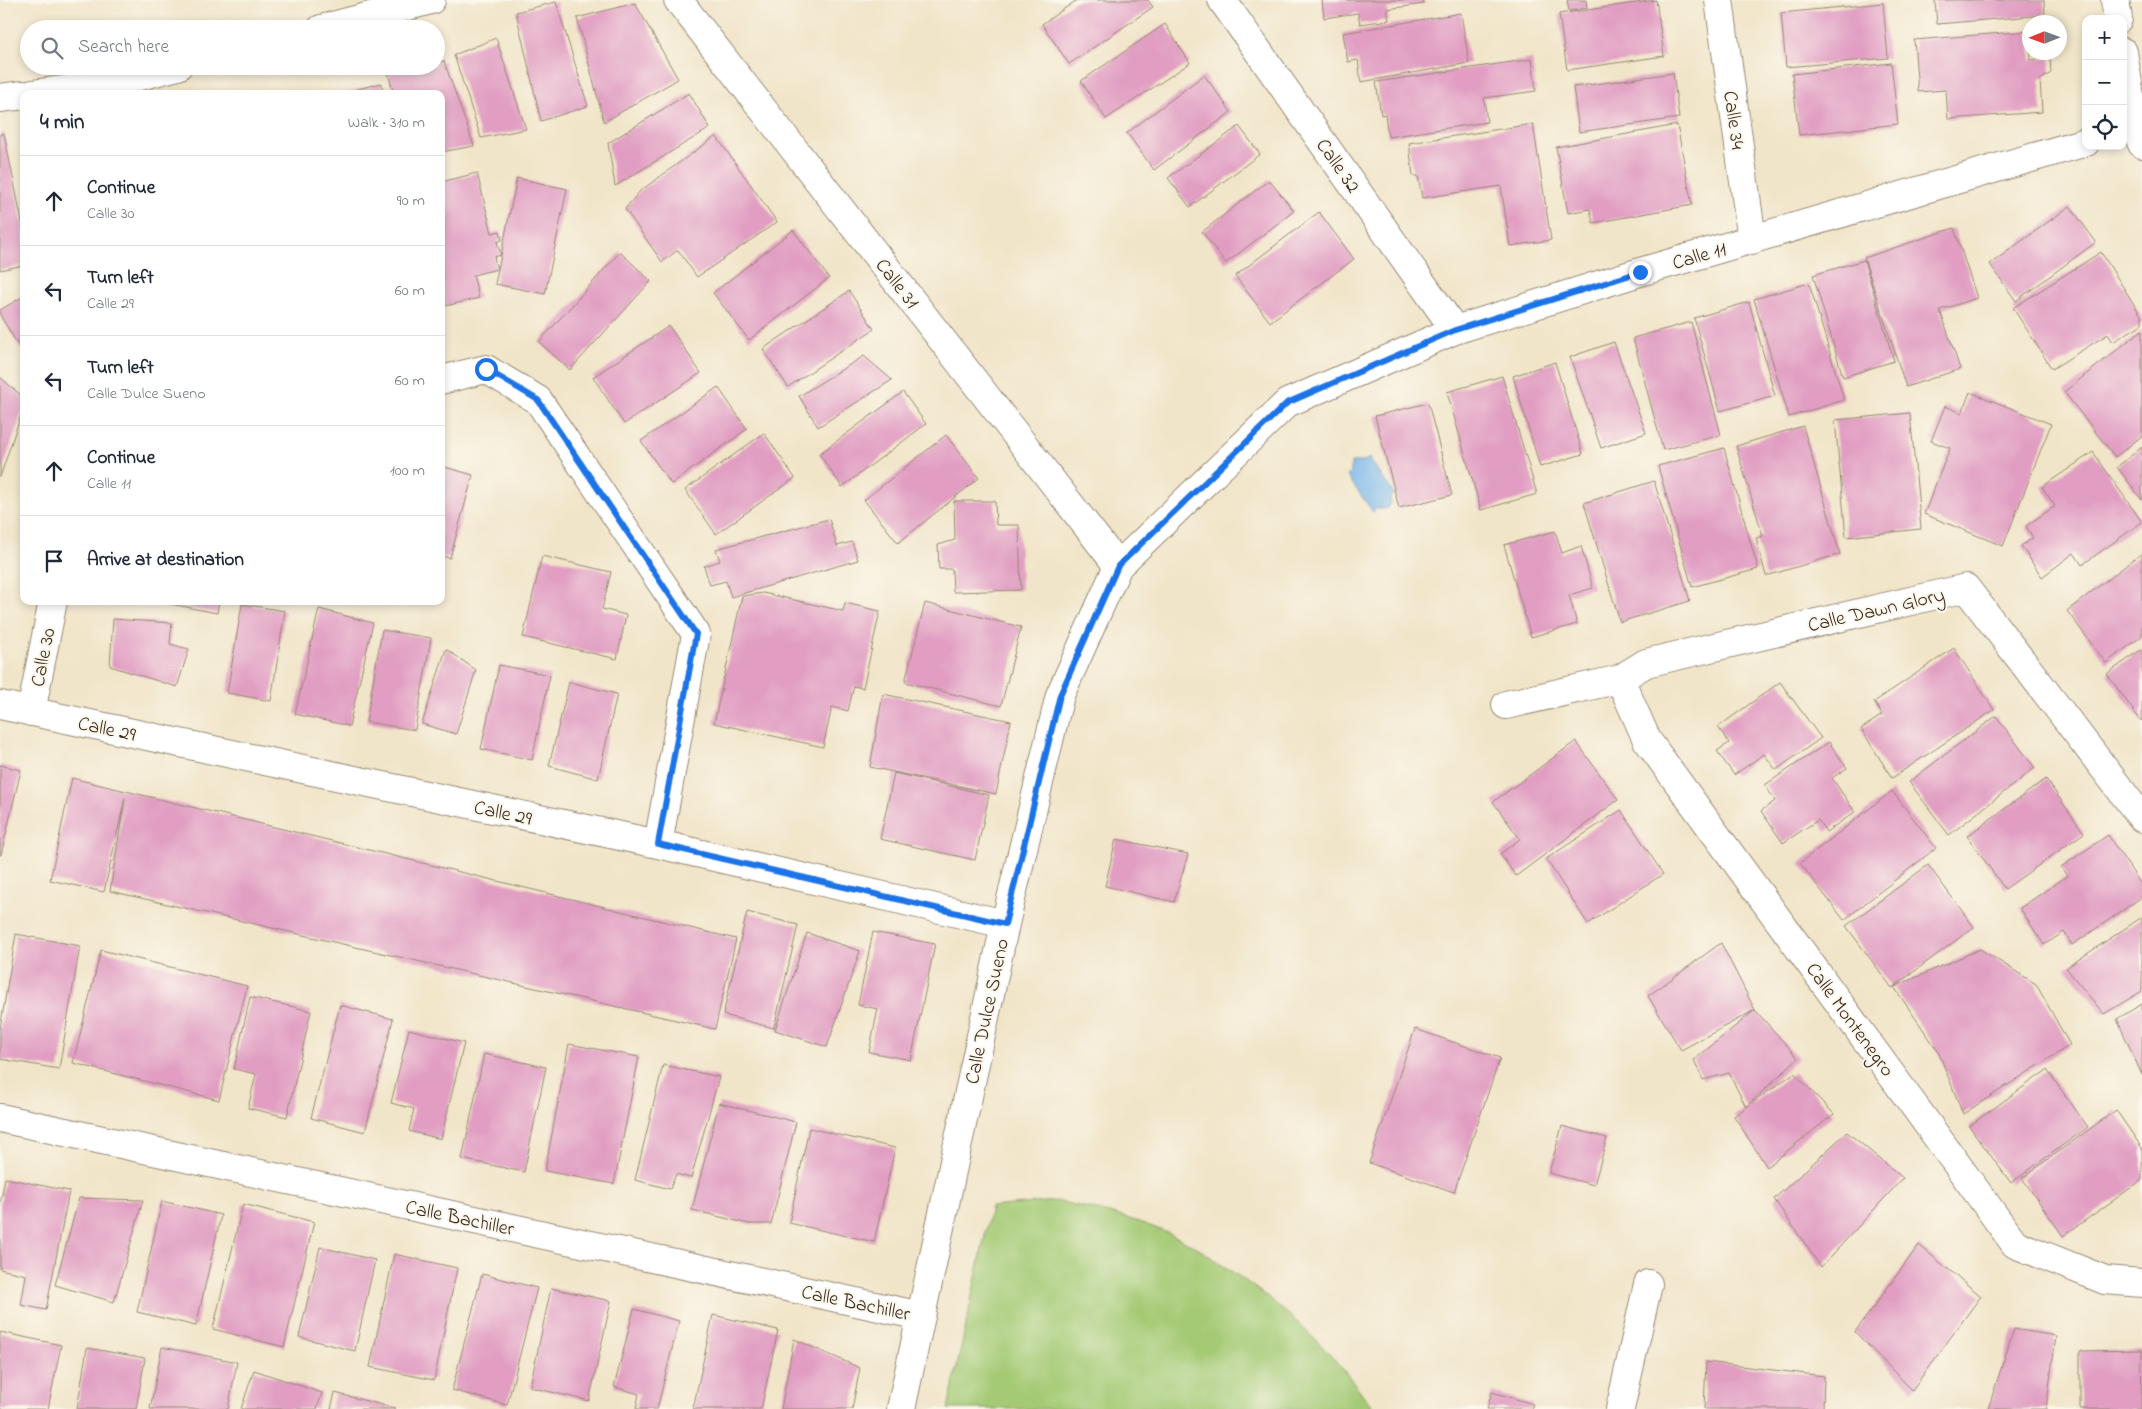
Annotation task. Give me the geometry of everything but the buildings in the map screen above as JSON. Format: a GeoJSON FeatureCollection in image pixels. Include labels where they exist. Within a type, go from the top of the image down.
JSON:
{"type":"FeatureCollection","features":[{"type":"Feature","properties":{"kind":"street"},"geometry":{"type":"LineString","coordinates":[[355,20],[431,0]]}},
{"type":"Feature","properties":{"kind":"street","name":"Calle 31"},"geometry":{"type":"LineString","coordinates":[[678,0],[1118,566]]}},
{"type":"Feature","properties":{"kind":"street","name":"Calle 32"},"geometry":{"type":"LineString","coordinates":[[1222,0],[1455,330]]}},
{"type":"Feature","properties":{"kind":"street","name":"Calle 34"},"geometry":{"type":"LineString","coordinates":[[1719,0],[1752,240]]}},
{"type":"Feature","properties":{"kind":"street"},"geometry":{"type":"LineString","coordinates":[[2115,0],[2117,15]]}},
{"type":"Feature","properties":{"kind":"street"},"geometry":{"type":"LineString","coordinates":[[2124,60],[2136,132]]}},
{"type":"Feature","properties":{"kind":"street"},"geometry":{"type":"LineString","coordinates":[[61,90],[113,83],[144,75]]}},
{"type":"Feature","properties":{"kind":"street"},"geometry":{"type":"LineString","coordinates":[[0,98],[20,96]]}},
{"type":"Feature","properties":{"kind":"street","name":"Calle 11"},"geometry":{"type":"LineString","coordinates":[[1118,566],[1287,403],[1455,330],[2082,143]]}},
{"type":"Feature","properties":{"kind":"street"},"geometry":{"type":"LineString","coordinates":[[445,379],[486,369],[538,400],[696,634],[658,844]]}},
{"type":"Feature","properties":{"kind":"street","name":"Calle Dulce Sueno"},"geometry":{"type":"LineString","coordinates":[[900,1409],[1005,924],[1060,695],[1118,566]]}},
{"type":"Feature","properties":{"kind":"street","name":"Calle Dawn Glory"},"geometry":{"type":"LineString","coordinates":[[1506,705],[1620,679],[1646,664],[1966,588],[2142,818]]}},
{"type":"Feature","properties":{"kind":"street","name":"Calle 30"},"geometry":{"type":"LineString","coordinates":[[30,712],[52,605]]}},
{"type":"Feature","properties":{"kind":"street","name":"Calle Montenegro"},"geometry":{"type":"LineString","coordinates":[[1620,679],[1647,740],[2014,1244],[2105,1280],[2142,1283]]}},
{"type":"Feature","properties":{"kind":"street","name":"Calle 29"},"geometry":{"type":"LineString","coordinates":[[0,706],[658,844],[1005,924]]}},
{"type":"Feature","properties":{"kind":"street","name":"Calle Bachiller"},"geometry":{"type":"LineString","coordinates":[[0,1118],[921,1316]]}},
{"type":"Feature","properties":{"kind":"street"},"geometry":{"type":"LineString","coordinates":[[1620,1409],[1648,1284]]}},
{"type":"Feature","properties":{"kind":"green space"},"geometry":{"type":"Polygon","coordinates":[[[1056,1201],[1106,1212],[1139,1222],[1187,1242],[1200,1250],[1286,1312],[1341,1367],[1373,1409],[948,1409],[991,1207],[1056,1201]]]}},
{"type":"Feature","properties":{"kind":"water"},"geometry":{"type":"Polygon","coordinates":[[[1369,458],[1394,494],[1390,497],[1391,503],[1388,508],[1376,509],[1373,512],[1347,476],[1351,472],[1351,462],[1363,462],[1369,458]]]}},
{"type":"Feature","properties":{"kind":"route"},"geometry":{"type":"LineString","coordinates":[[486,369],[538,400],[696,634],[658,844],[1005,924],[1060,695],[1118,566],[1287,403],[1455,330],[1640,272]]}}]}
